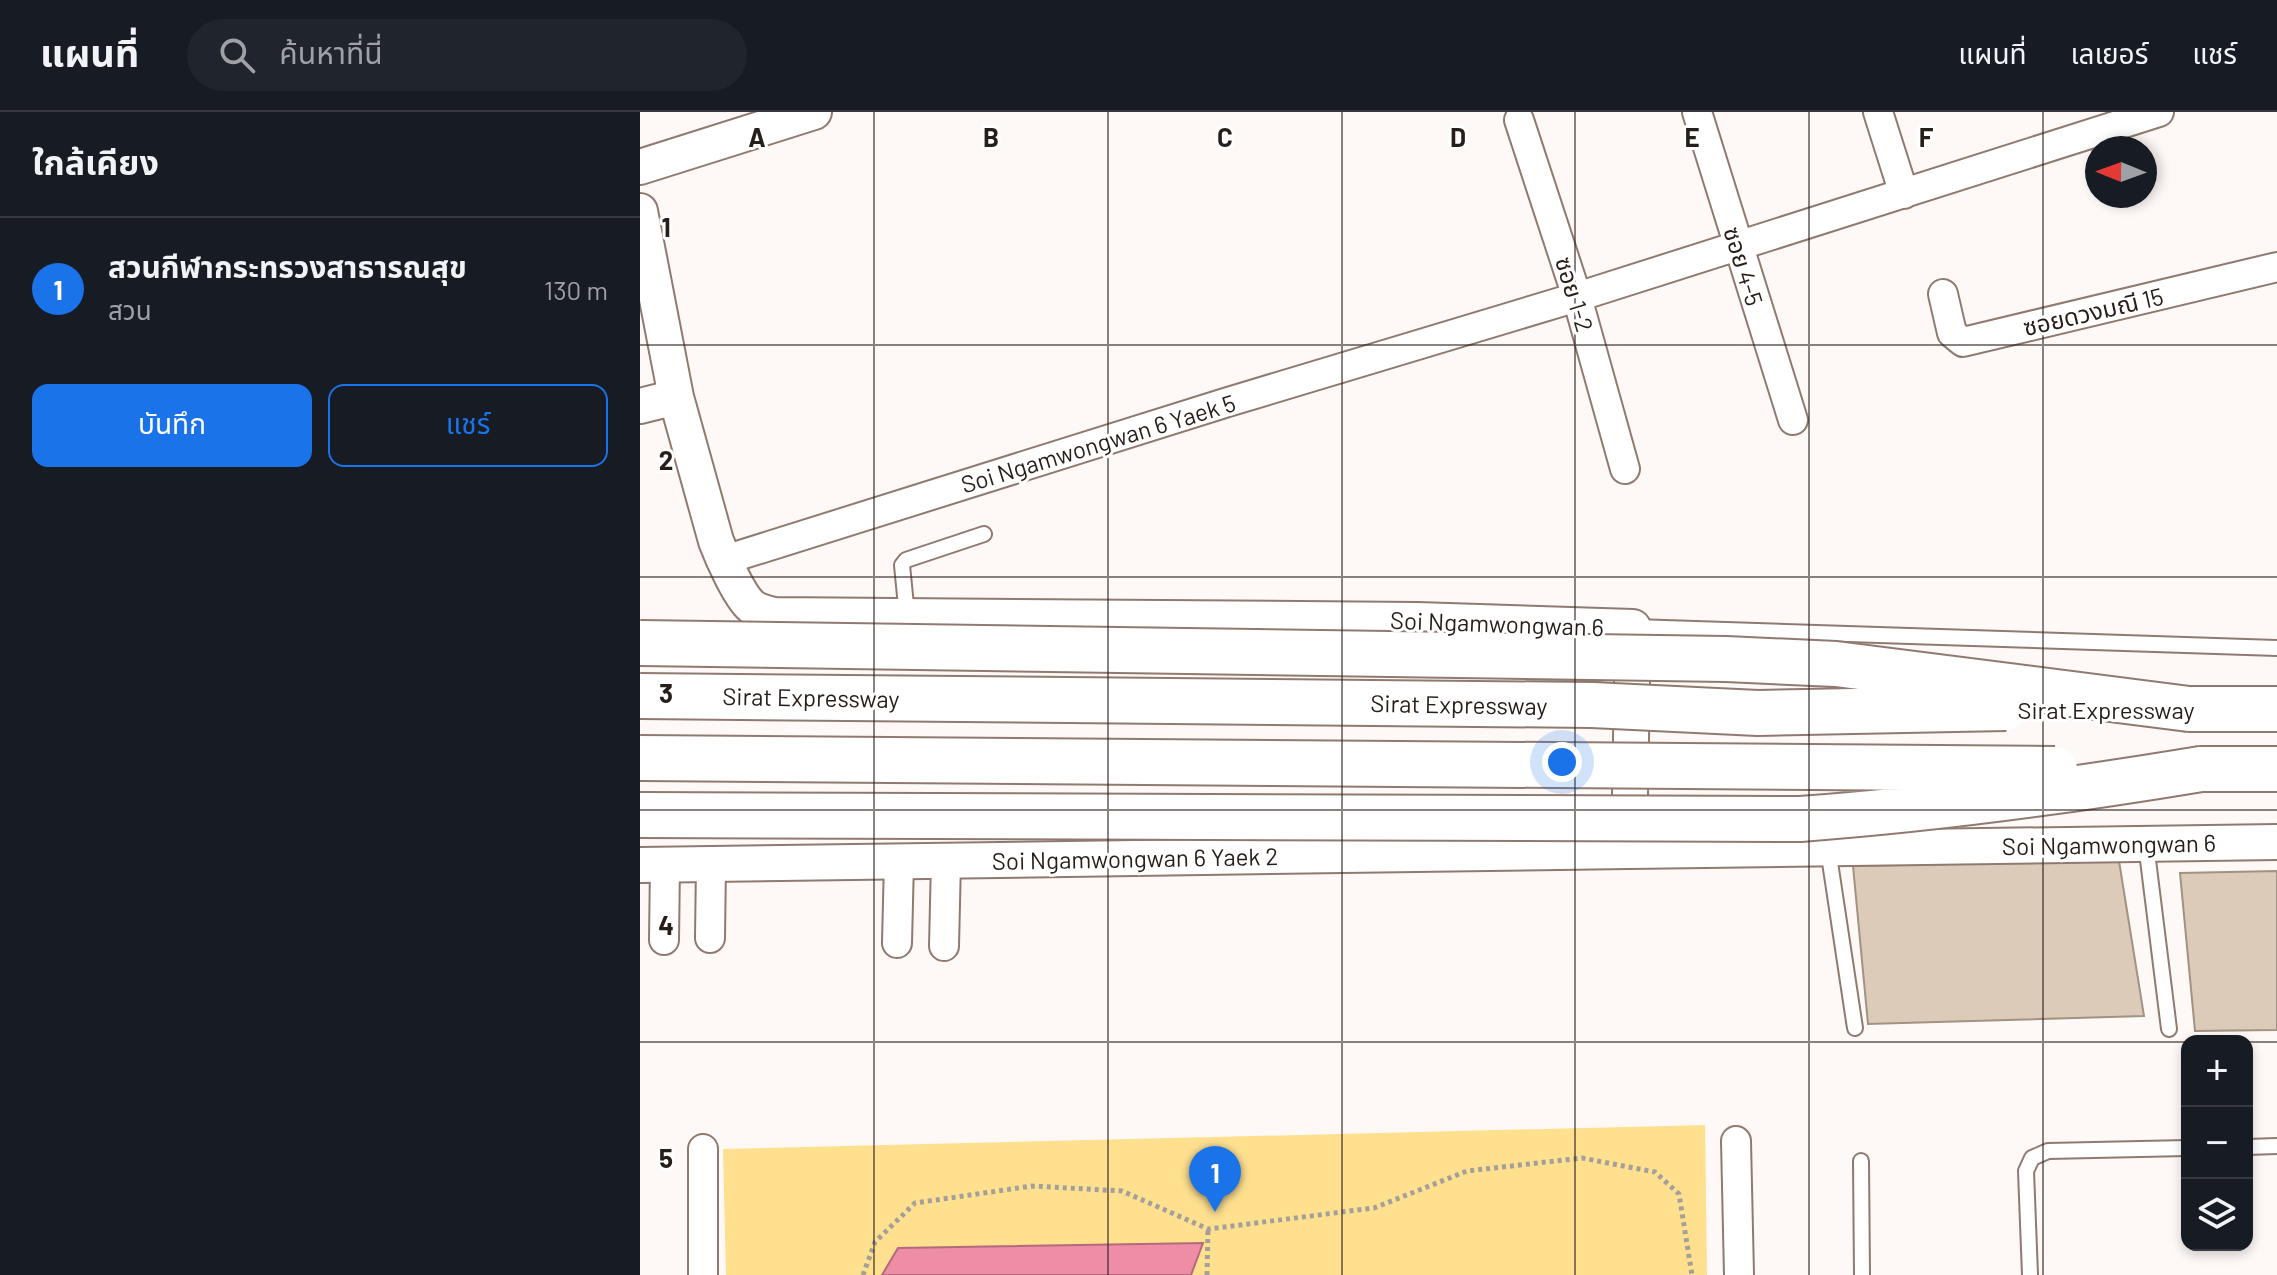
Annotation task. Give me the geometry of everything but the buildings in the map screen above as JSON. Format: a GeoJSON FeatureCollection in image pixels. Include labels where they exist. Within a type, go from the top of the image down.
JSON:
{"type":"FeatureCollection","features":[{"type":"Feature","properties":{"kind":"highway"},"geometry":{"type":"LineString","coordinates":[[640,643],[1726,659],[1836,664],[2189,709]]}},
{"type":"Feature","properties":{"kind":"highway","name":"Sirat Expressway"},"geometry":{"type":"LineString","coordinates":[[640,696],[1592,705],[1758,713],[1942,708],[2277,709]]}},
{"type":"Feature","properties":{"kind":"highway"},"geometry":{"type":"LineString","coordinates":[[640,758],[1899,769],[2277,769]]}},
{"type":"Feature","properties":{"kind":"highway"},"geometry":{"type":"LineString","coordinates":[[640,815],[1800,819],[2049,794],[2201,769]]}},
{"type":"Feature","properties":{"kind":"street"},"geometry":{"type":"LineString","coordinates":[[640,167],[814,112]]}},
{"type":"Feature","properties":{"kind":"street","name":"ซอย 4-5"},"geometry":{"type":"LineString","coordinates":[[1697,112],[1793,420]]}},
{"type":"Feature","properties":{"kind":"street"},"geometry":{"type":"LineString","coordinates":[[1878,112],[1904,194]]}},
{"type":"Feature","properties":{"kind":"street","name":"Soi Ngamwongwan 6 Yaek 5"},"geometry":{"type":"LineString","coordinates":[[722,558],[734,557],[1577,297],[2145,114]]}},
{"type":"Feature","properties":{"kind":"street","name":"ซอย 1-2"},"geometry":{"type":"LineString","coordinates":[[1519,120],[1577,297],[1625,469]]}},
{"type":"Feature","properties":{"kind":"street","name":"Soi Ngamwongwan 6"},"geometry":{"type":"LineString","coordinates":[[640,211],[676,397],[722,558],[750,605],[761,612],[774,615],[907,617],[1417,620],[1633,627],[1629,851],[2277,842]]}},
{"type":"Feature","properties":{"kind":"street","name":"ซอยดวงมณี 15"},"geometry":{"type":"LineString","coordinates":[[1943,294],[1952,333],[1963,342],[2277,267]]}},
{"type":"Feature","properties":{"kind":"street"},"geometry":{"type":"LineString","coordinates":[[640,406],[676,397]]}},
{"type":"Feature","properties":{"kind":"street","name":"Soi Ngamwongwan 6 Yaek 2"},"geometry":{"type":"LineString","coordinates":[[652,865],[1629,851]]}},
{"type":"Feature","properties":{"kind":"street"},"geometry":{"type":"LineString","coordinates":[[897,943],[899,861]]}},
{"type":"Feature","properties":{"kind":"street"},"geometry":{"type":"LineString","coordinates":[[944,946],[946,861]]}},
{"type":"Feature","properties":{"kind":"street"},"geometry":{"type":"LineString","coordinates":[[710,938],[711,864]]}},
{"type":"Feature","properties":{"kind":"street"},"geometry":{"type":"LineString","coordinates":[[652,865],[664,940]]}},
{"type":"Feature","properties":{"kind":"street"},"geometry":{"type":"LineString","coordinates":[[1736,1141],[1739,1275]]}},
{"type":"Feature","properties":{"kind":"street"},"geometry":{"type":"LineString","coordinates":[[703,1149],[703,1275]]}},
{"type":"Feature","properties":{"kind":"lane"},"geometry":{"type":"LineString","coordinates":[[907,617],[902,565],[906,560],[984,534]]}},
{"type":"Feature","properties":{"kind":"lane"},"geometry":{"type":"LineString","coordinates":[[1633,627],[2277,648]]}},
{"type":"Feature","properties":{"kind":"lane"},"geometry":{"type":"LineString","coordinates":[[2146,844],[2169,1029]]}},
{"type":"Feature","properties":{"kind":"lane"},"geometry":{"type":"LineString","coordinates":[[1828,848],[1855,1028]]}},
{"type":"Feature","properties":{"kind":"lane"},"geometry":{"type":"LineString","coordinates":[[2253,1147],[2277,1146]]}},
{"type":"Feature","properties":{"kind":"lane"},"geometry":{"type":"LineString","coordinates":[[2030,1275],[2026,1171],[2032,1158],[2048,1151],[2181,1148]]}},
{"type":"Feature","properties":{"kind":"lane"},"geometry":{"type":"LineString","coordinates":[[1861,1161],[1862,1275]]}},
{"type":"Feature","properties":{"kind":"path"},"geometry":{"type":"LineString","coordinates":[[863,1275],[875,1242],[915,1203],[1032,1186],[1122,1191],[1208,1229],[1374,1208],[1467,1171],[1582,1158],[1655,1172],[1679,1194],[1692,1275]]}},
{"type":"Feature","properties":{"kind":"path"},"geometry":{"type":"LineString","coordinates":[[1207,1275],[1208,1229]]}},
{"type":"Feature","properties":{"kind":"shaded area"},"geometry":{"type":"Polygon","coordinates":[[[1705,1125],[1707,1275],[726,1275],[723,1149],[1705,1125]]]}},
{"type":"Feature","properties":{"kind":"shaded area"},"geometry":{"type":"Polygon","coordinates":[[[1203,1243],[1191,1275],[882,1275],[898,1248],[1203,1243]]]}},
{"type":"Feature","properties":{"kind":"place","name":"สวนกีฬากระทรวงสาธารณสุข"},"geometry":{"type":"Point","coordinates":[1215,1212]}}]}
